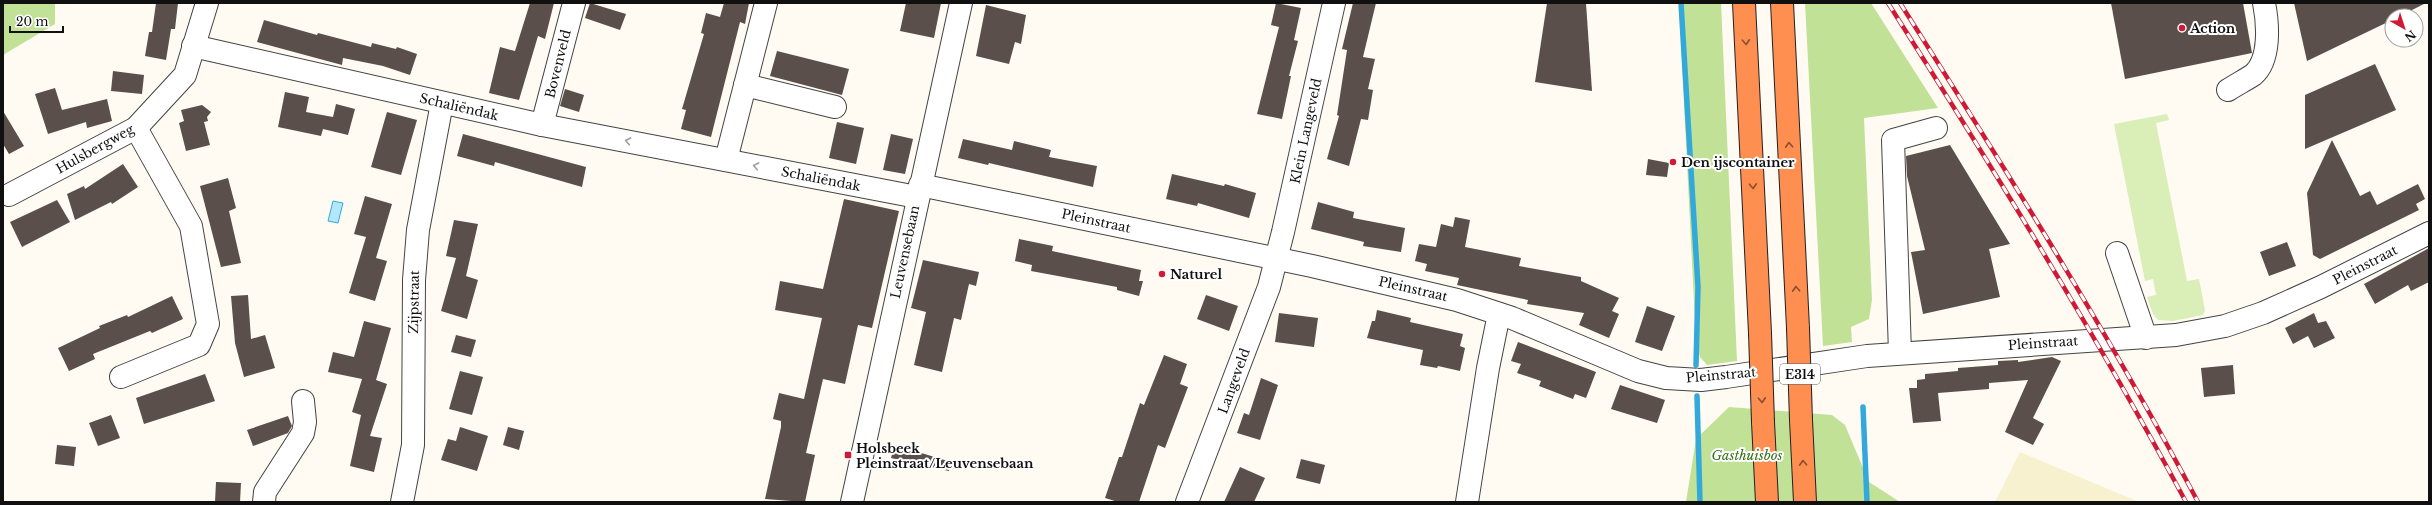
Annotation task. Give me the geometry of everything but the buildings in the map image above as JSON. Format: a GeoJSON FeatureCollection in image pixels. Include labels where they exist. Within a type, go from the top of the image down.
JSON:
{"type":"FeatureCollection","features":[{"type":"Feature","properties":{"kind":"highway","name":"E314"},"geometry":{"type":"LineString","coordinates":[[1744,3],[1767,502]]}},
{"type":"Feature","properties":{"kind":"highway","name":"E314"},"geometry":{"type":"LineString","coordinates":[[1782,3],[1805,502]]}},
{"type":"Feature","properties":{"kind":"street","name":"Hulsbergweg"},"geometry":{"type":"LineString","coordinates":[[9,194],[136,128],[185,75],[207,3]]}},
{"type":"Feature","properties":{"kind":"street","name":"Bovenveld"},"geometry":{"type":"LineString","coordinates":[[542,125],[574,3]]}},
{"type":"Feature","properties":{"kind":"street"},"geometry":{"type":"LineString","coordinates":[[726,160],[766,3]]}},
{"type":"Feature","properties":{"kind":"street","name":"Leuvensebaan"},"geometry":{"type":"LineString","coordinates":[[852,502],[918,191],[961,3]]}},
{"type":"Feature","properties":{"kind":"street","name":"Klein Langeveld"},"geometry":{"type":"LineString","coordinates":[[1276,258],[1334,3]]}},
{"type":"Feature","properties":{"kind":"street"},"geometry":{"type":"LineString","coordinates":[[2228,90],[2254,74],[2266,50],[2268,23],[2264,3]]}},
{"type":"Feature","properties":{"kind":"street","name":"Schaliëndak"},"geometry":{"type":"LineString","coordinates":[[193,46],[542,125],[726,160],[918,191]]}},
{"type":"Feature","properties":{"kind":"street"},"geometry":{"type":"LineString","coordinates":[[745,85],[835,107]]}},
{"type":"Feature","properties":{"kind":"street","name":"Zijpstraat"},"geometry":{"type":"LineString","coordinates":[[402,502],[413,444],[414,280],[418,230],[442,103]]}},
{"type":"Feature","properties":{"kind":"street"},"geometry":{"type":"LineString","coordinates":[[121,377],[199,345],[208,324],[191,226],[136,128]]}},
{"type":"Feature","properties":{"kind":"street"},"geometry":{"type":"LineString","coordinates":[[1900,354],[1893,140],[1936,128]]}},
{"type":"Feature","properties":{"kind":"street","name":"Pleinstraat"},"geometry":{"type":"LineString","coordinates":[[918,191],[1276,258],[1457,300],[1499,314],[1638,371],[1666,378],[1701,380],[1854,357],[2068,341],[2146,338],[2176,335],[2225,326],[2263,313],[2321,287],[2429,233]]}},
{"type":"Feature","properties":{"kind":"street"},"geometry":{"type":"LineString","coordinates":[[2117,253],[2146,338]]}},
{"type":"Feature","properties":{"kind":"street","name":"Langeveld"},"geometry":{"type":"LineString","coordinates":[[1187,502],[1269,287],[1276,258]]}},
{"type":"Feature","properties":{"kind":"street"},"geometry":{"type":"LineString","coordinates":[[1472,496],[1488,368],[1499,314]]}},
{"type":"Feature","properties":{"kind":"street"},"geometry":{"type":"LineString","coordinates":[[264,502],[265,492],[303,433],[305,422],[303,401]]}},
{"type":"Feature","properties":{"kind":"shaded area"},"geometry":{"type":"Polygon","coordinates":[[[2020,452],[2139,502],[1995,502],[2020,452]]]}},
{"type":"Feature","properties":{"kind":"green space"},"geometry":{"type":"Polygon","coordinates":[[[3,3],[55,3],[55,24],[3,55],[3,3]]]}},
{"type":"Feature","properties":{"kind":"green space"},"geometry":{"type":"Polygon","coordinates":[[[1679,3],[1721,3],[1737,361],[1707,365],[1700,357],[1696,342],[1679,3]]]}},
{"type":"Feature","properties":{"kind":"green space"},"geometry":{"type":"Polygon","coordinates":[[[1805,3],[1871,3],[1938,108],[1864,118],[1872,300],[1869,319],[1851,327],[1852,342],[1823,346],[1805,3]]]}},
{"type":"Feature","properties":{"kind":"green space"},"geometry":{"type":"Polygon","coordinates":[[[2167,114],[2169,120],[2156,123],[2187,281],[2199,279],[2205,310],[2203,315],[2173,321],[2158,320],[2153,314],[2147,297],[2156,295],[2153,279],[2145,281],[2114,124],[2167,114]]]}},
{"type":"Feature","properties":{"kind":"green space","name":"Gasthuisbos"},"geometry":{"type":"Polygon","coordinates":[[[1729,407],[1832,415],[1845,425],[1869,482],[1900,502],[1686,502],[1696,439],[1729,407]]]}},
{"type":"Feature","properties":{"kind":"water"},"geometry":{"type":"Polygon","coordinates":[[[333,201],[343,203],[338,223],[328,221],[333,201]]]}},
{"type":"Feature","properties":{"kind":"waterway"},"geometry":{"type":"LineString","coordinates":[[1681,3],[1698,287],[1696,365]]}},
{"type":"Feature","properties":{"kind":"waterway"},"geometry":{"type":"LineString","coordinates":[[1697,396],[1700,502]]}},
{"type":"Feature","properties":{"kind":"waterway"},"geometry":{"type":"LineString","coordinates":[[1863,407],[1867,502]]}},
{"type":"Feature","properties":{"kind":"railway"},"geometry":{"type":"LineString","coordinates":[[1888,3],[2042,250],[2079,312],[2186,502]]}},
{"type":"Feature","properties":{"kind":"railway"},"geometry":{"type":"LineString","coordinates":[[1900,3],[2054,250],[2128,375],[2198,502]]}},
{"type":"Feature","properties":{"kind":"place","name":"Action"},"geometry":{"type":"Point","coordinates":[2182,28]}},
{"type":"Feature","properties":{"kind":"place","name":"Den ijscontainer"},"geometry":{"type":"Point","coordinates":[1673,162]}},
{"type":"Feature","properties":{"kind":"place","name":"Naturel"},"geometry":{"type":"Point","coordinates":[1162,274]}},
{"type":"Feature","properties":{"kind":"place","name":"Holsbeek Pleinstraat/Leuvensebaan"},"geometry":{"type":"Point","coordinates":[848,455]}}]}
